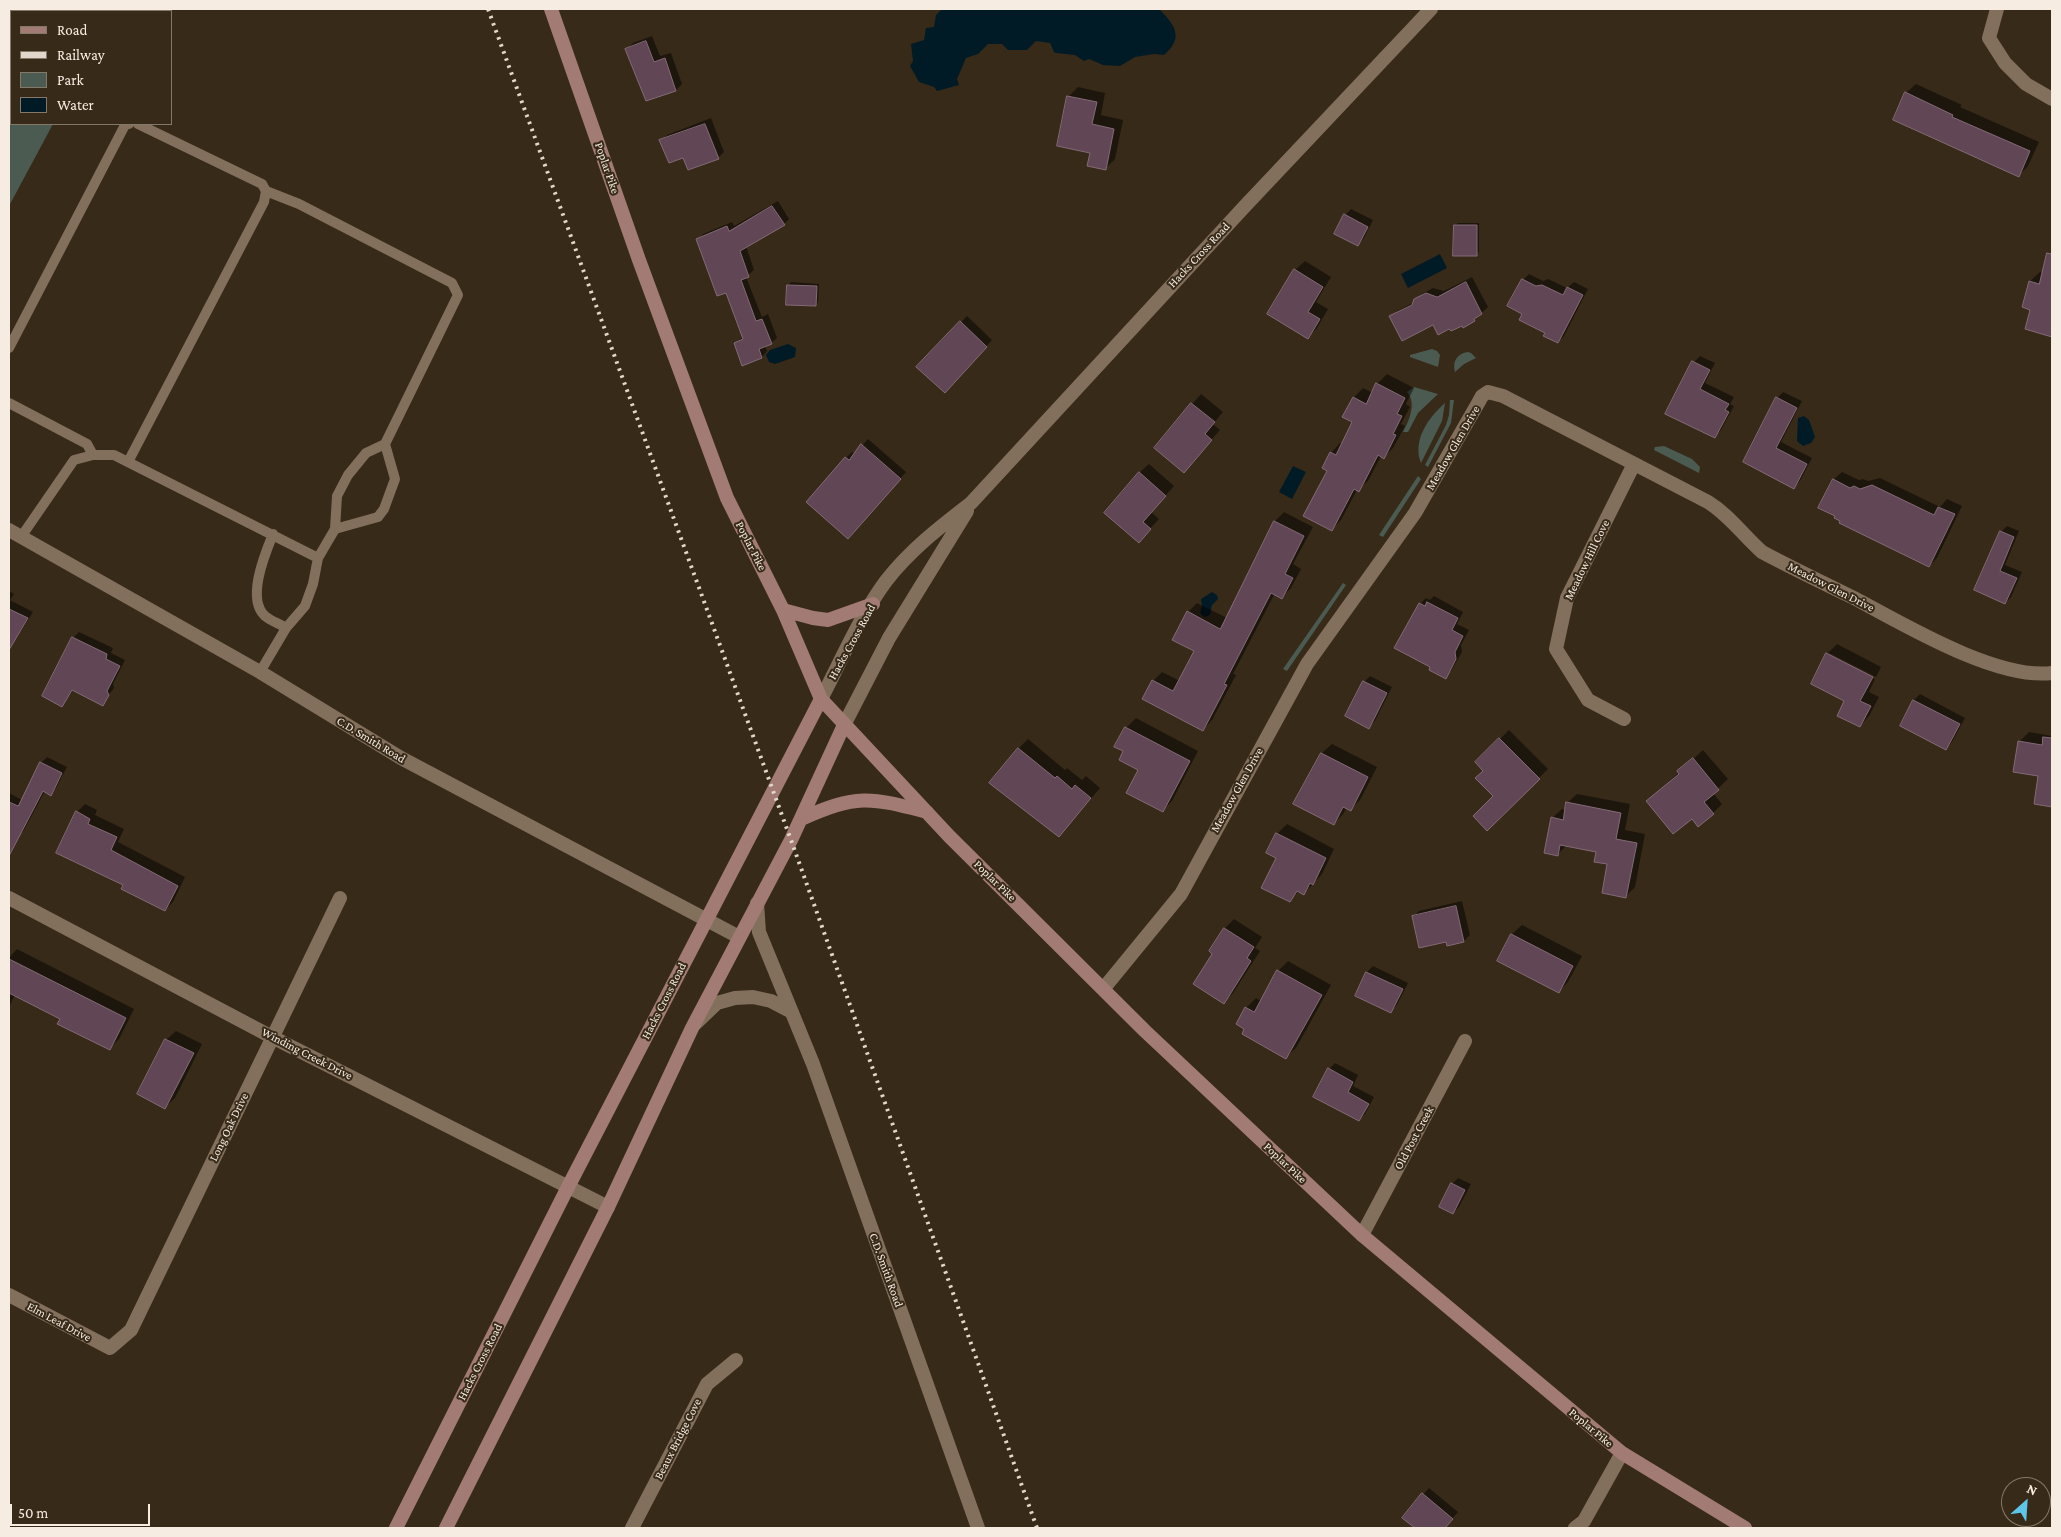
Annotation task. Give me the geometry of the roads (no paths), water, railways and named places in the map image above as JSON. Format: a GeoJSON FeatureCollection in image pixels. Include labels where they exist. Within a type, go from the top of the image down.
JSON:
{"type":"FeatureCollection","features":[{"type":"Feature","properties":{"kind":"main road","name":"Poplar Pike"},"geometry":{"type":"LineString","coordinates":[[551,9],[639,260],[726,498],[784,610],[821,699],[949,836],[1104,988],[1145,1031],[1362,1236],[1622,1453],[1745,1528]]}},
{"type":"Feature","properties":{"kind":"main road"},"geometry":{"type":"LineString","coordinates":[[784,610],[828,620],[873,604]]}},
{"type":"Feature","properties":{"kind":"main road","name":"Hacks Cross Road"},"geometry":{"type":"LineString","coordinates":[[396,1528],[568,1187],[821,699]]}},
{"type":"Feature","properties":{"kind":"main road","name":"Hacks Cross Road"},"geometry":{"type":"LineString","coordinates":[[446,1528],[608,1207],[692,1028],[800,819],[844,725]]}},
{"type":"Feature","properties":{"kind":"main road"},"geometry":{"type":"LineString","coordinates":[[800,819],[831,805],[857,799],[880,800],[927,812]]}},
{"type":"Feature","properties":{"kind":"street","name":"Hacks Cross Road"},"geometry":{"type":"LineString","coordinates":[[821,699],[886,582],[927,537],[971,504],[1244,206],[1431,9]]}},
{"type":"Feature","properties":{"kind":"street"},"geometry":{"type":"LineString","coordinates":[[1997,9],[1988,38],[2005,63],[2026,84],[2052,99]]}},
{"type":"Feature","properties":{"kind":"street","name":"Meadow Glen Drive"},"geometry":{"type":"LineString","coordinates":[[1104,988],[1181,894],[1307,664],[1415,513],[1482,396],[1488,392],[1495,393],[1718,508],[1762,552],[1928,637],[1976,658],[2008,669],[2044,674],[2052,673]]}},
{"type":"Feature","properties":{"kind":"street","name":"Meadow Hill Cove"},"geometry":{"type":"LineString","coordinates":[[1624,719],[1588,700],[1556,649],[1567,598],[1634,464]]}},
{"type":"Feature","properties":{"kind":"street","name":"Hacks Cross Road"},"geometry":{"type":"LineString","coordinates":[[844,725],[889,638],[971,504]]}},
{"type":"Feature","properties":{"kind":"street","name":"C.D. Smith Road"},"geometry":{"type":"LineString","coordinates":[[15,533],[260,672],[401,758],[740,937]]}},
{"type":"Feature","properties":{"kind":"street","name":"Winding Creek Drive"},"geometry":{"type":"LineString","coordinates":[[9,898],[272,1037],[608,1207]]}},
{"type":"Feature","properties":{"kind":"street","name":"Long Oak Drive"},"geometry":{"type":"LineString","coordinates":[[110,1348],[131,1330],[340,898]]}},
{"type":"Feature","properties":{"kind":"street","name":"C.D. Smith Road"},"geometry":{"type":"LineString","coordinates":[[757,903],[759,932],[813,1064],[978,1528]]}},
{"type":"Feature","properties":{"kind":"street"},"geometry":{"type":"LineString","coordinates":[[692,1028],[717,1003],[735,998],[753,996],[771,1001],[792,1012]]}},
{"type":"Feature","properties":{"kind":"street","name":"Old Post Creek"},"geometry":{"type":"LineString","coordinates":[[1362,1236],[1465,1041]]}},
{"type":"Feature","properties":{"kind":"street","name":"Elm Leaf Drive"},"geometry":{"type":"LineString","coordinates":[[9,1295],[110,1348]]}},
{"type":"Feature","properties":{"kind":"street","name":"Beaux Bridge Cove"},"geometry":{"type":"LineString","coordinates":[[632,1528],[707,1384],[736,1360]]}},
{"type":"Feature","properties":{"kind":"street"},"geometry":{"type":"LineString","coordinates":[[1575,1528],[1584,1521],[1622,1453]]}},
{"type":"Feature","properties":{"kind":"lane"},"geometry":{"type":"LineString","coordinates":[[9,348],[124,125]]}},
{"type":"Feature","properties":{"kind":"lane"},"geometry":{"type":"LineString","coordinates":[[128,462],[264,202],[266,192],[262,184],[140,125]]}},
{"type":"Feature","properties":{"kind":"lane"},"geometry":{"type":"LineString","coordinates":[[260,672],[286,628],[305,606],[313,584],[318,558],[335,529],[337,496],[348,475],[366,453],[385,444],[458,295],[452,283],[298,204],[266,192]]}},
{"type":"Feature","properties":{"kind":"lane"},"geometry":{"type":"LineString","coordinates":[[9,403],[87,444],[93,455]]}},
{"type":"Feature","properties":{"kind":"lane"},"geometry":{"type":"LineString","coordinates":[[335,529],[378,517],[384,509],[395,479],[385,444]]}},
{"type":"Feature","properties":{"kind":"lane"},"geometry":{"type":"LineString","coordinates":[[15,533],[74,460],[93,455],[114,455],[318,558]]}},
{"type":"Feature","properties":{"kind":"lane"},"geometry":{"type":"LineString","coordinates":[[273,534],[262,560],[256,595],[264,616],[286,628]]}},
{"type":"Feature","properties":{"kind":"water"},"geometry":{"type":"Polygon","coordinates":[[[942,9],[1159,9],[1173,25],[1176,36],[1174,42],[1164,55],[1154,54],[1135,57],[1120,66],[1103,65],[1089,59],[1084,61],[1075,55],[1056,53],[1050,43],[1036,41],[1027,50],[1008,50],[1002,44],[988,44],[978,54],[966,58],[957,79],[959,85],[937,91],[934,87],[919,82],[910,66],[913,61],[911,44],[924,40],[926,28],[934,27],[936,15],[942,9]]]}},
{"type":"Feature","properties":{"kind":"water"},"geometry":{"type":"Polygon","coordinates":[[[1440,254],[1447,268],[1408,288],[1401,274],[1440,254]]]}},
{"type":"Feature","properties":{"kind":"water"},"geometry":{"type":"Polygon","coordinates":[[[788,344],[796,348],[795,357],[775,364],[769,362],[766,355],[770,350],[788,344]]]}},
{"type":"Feature","properties":{"kind":"water"},"geometry":{"type":"Polygon","coordinates":[[[1804,416],[1809,420],[1815,437],[1811,443],[1803,446],[1797,441],[1798,418],[1804,416]]]}},
{"type":"Feature","properties":{"kind":"water"},"geometry":{"type":"Polygon","coordinates":[[[1293,466],[1306,472],[1292,499],[1279,492],[1293,466]]]}},
{"type":"Feature","properties":{"kind":"water"},"geometry":{"type":"Polygon","coordinates":[[[1212,592],[1217,595],[1218,599],[1212,605],[1210,615],[1204,617],[1200,613],[1201,599],[1212,592]]]}},
{"type":"Feature","properties":{"kind":"railway"},"geometry":{"type":"LineString","coordinates":[[488,9],[791,840],[1037,1528]]}}]}
